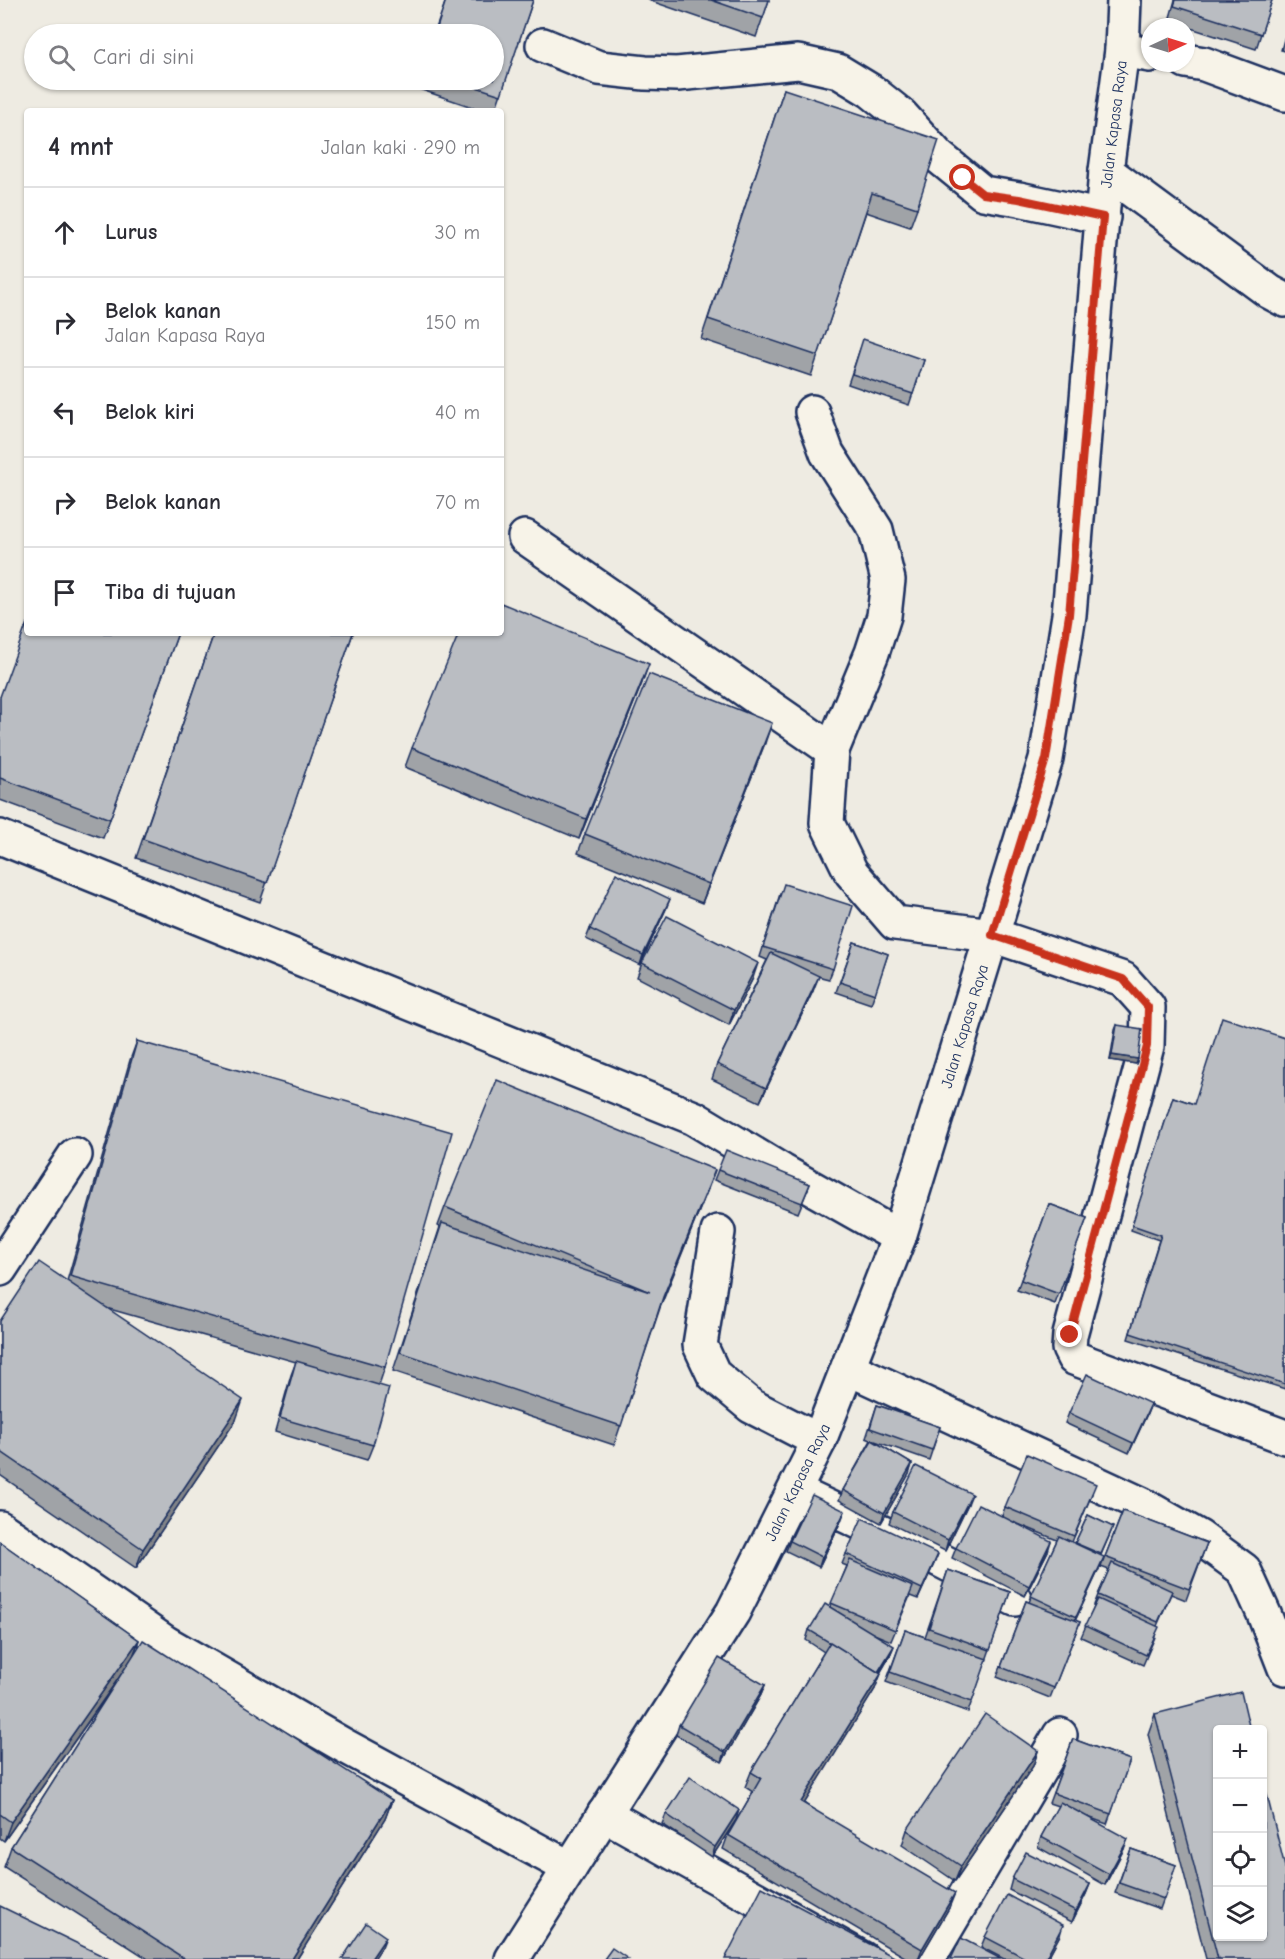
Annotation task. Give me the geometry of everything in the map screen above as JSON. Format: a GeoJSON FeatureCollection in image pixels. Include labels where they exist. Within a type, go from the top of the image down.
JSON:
{"type":"FeatureCollection","features":[{"type":"Feature","properties":{"kind":"main road","name":"Jalan Kapasa Raya"},"geometry":{"type":"LineString","coordinates":[[512,1959],[733,1612],[819,1441],[899,1238],[1046,759],[1069,615],[1106,171],[1136,53],[1124,0]]}},
{"type":"Feature","properties":{"kind":"main road"},"geometry":{"type":"LineString","coordinates":[[543,45],[599,68],[645,74],[677,74],[798,62],[838,71],[871,91],[901,115],[939,157],[983,194],[1019,199],[1103,217]]}},
{"type":"Feature","properties":{"kind":"main road"},"geometry":{"type":"LineString","coordinates":[[1195,62],[1285,94]]}},
{"type":"Feature","properties":{"kind":"main road"},"geometry":{"type":"LineString","coordinates":[[1106,171],[1270,292],[1285,300]]}},
{"type":"Feature","properties":{"kind":"main road"},"geometry":{"type":"LineString","coordinates":[[812,412],[827,453],[876,530],[888,580],[884,616],[872,653],[832,750],[827,823],[850,872],[895,924],[992,935],[1123,979],[1148,1007],[1147,1046],[1070,1335],[1069,1348],[1074,1358],[1285,1437]]}},
{"type":"Feature","properties":{"kind":"main road"},"geometry":{"type":"LineString","coordinates":[[525,537],[832,750]]}},
{"type":"Feature","properties":{"kind":"main road"},"geometry":{"type":"LineString","coordinates":[[0,837],[694,1118],[899,1238]]}},
{"type":"Feature","properties":{"kind":"main road"},"geometry":{"type":"LineString","coordinates":[[0,1269],[75,1155]]}},
{"type":"Feature","properties":{"kind":"main road"},"geometry":{"type":"LineString","coordinates":[[718,1232],[700,1345],[714,1375],[751,1406],[819,1441]]}},
{"type":"Feature","properties":{"kind":"main road"},"geometry":{"type":"LineString","coordinates":[[848,1368],[1141,1504],[1199,1537],[1244,1570],[1285,1668]]}},
{"type":"Feature","properties":{"kind":"main road"},"geometry":{"type":"LineString","coordinates":[[794,1491],[942,1561],[1015,1599]]}},
{"type":"Feature","properties":{"kind":"main road"},"geometry":{"type":"LineString","coordinates":[[0,1528],[166,1643],[343,1745],[570,1868]]}},
{"type":"Feature","properties":{"kind":"main road"},"geometry":{"type":"LineString","coordinates":[[928,1959],[1060,1735]]}},
{"type":"Feature","properties":{"kind":"main road"},"geometry":{"type":"LineString","coordinates":[[604,1814],[863,1959]]}},
{"type":"Feature","properties":{"kind":"building"},"geometry":{"type":"Polygon","coordinates":[[[446,0],[533,0],[504,86],[504,24],[438,24],[446,0]]]}},
{"type":"Feature","properties":{"kind":"building"},"geometry":{"type":"Polygon","coordinates":[[[711,0],[769,0],[763,18],[711,0]]]}},
{"type":"Feature","properties":{"kind":"building"},"geometry":{"type":"Polygon","coordinates":[[[1176,0],[1272,0],[1261,34],[1174,6],[1176,0]]]}},
{"type":"Feature","properties":{"kind":"building"},"geometry":{"type":"Polygon","coordinates":[[[784,89],[939,140],[917,208],[872,193],[818,356],[708,319],[784,89]]]}},
{"type":"Feature","properties":{"kind":"building"},"geometry":{"type":"Polygon","coordinates":[[[486,90],[503,90],[501,95],[486,90]]]}},
{"type":"Feature","properties":{"kind":"building"},"geometry":{"type":"Polygon","coordinates":[[[863,339],[924,360],[913,394],[852,374],[863,339]]]}},
{"type":"Feature","properties":{"kind":"building"},"geometry":{"type":"Polygon","coordinates":[[[504,604],[649,664],[586,819],[412,748],[458,636],[504,636],[504,604]]]}},
{"type":"Feature","properties":{"kind":"building"},"geometry":{"type":"Polygon","coordinates":[[[24,631],[24,636],[177,636],[110,819],[0,778],[0,697],[24,631]]]}},
{"type":"Feature","properties":{"kind":"building"},"geometry":{"type":"Polygon","coordinates":[[[213,636],[352,636],[267,883],[143,839],[213,636]]]}},
{"type":"Feature","properties":{"kind":"building"},"geometry":{"type":"Polygon","coordinates":[[[649,674],[772,723],[709,884],[585,834],[649,674]]]}},
{"type":"Feature","properties":{"kind":"building"},"geometry":{"type":"Polygon","coordinates":[[[616,873],[670,899],[643,955],[590,929],[616,873]]]}},
{"type":"Feature","properties":{"kind":"building"},"geometry":{"type":"Polygon","coordinates":[[[784,884],[853,906],[833,969],[763,947],[784,884]]]}},
{"type":"Feature","properties":{"kind":"building"},"geometry":{"type":"Polygon","coordinates":[[[667,916],[758,963],[734,1010],[642,963],[667,916]]]}},
{"type":"Feature","properties":{"kind":"building"},"geometry":{"type":"Polygon","coordinates":[[[854,942],[888,954],[875,994],[840,982],[854,942]]]}},
{"type":"Feature","properties":{"kind":"building"},"geometry":{"type":"Polygon","coordinates":[[[771,953],[819,976],[766,1088],[717,1064],[771,953]]]}},
{"type":"Feature","properties":{"kind":"building"},"geometry":{"type":"Polygon","coordinates":[[[1222,1017],[1285,1038],[1285,1384],[1130,1333],[1161,1235],[1132,1225],[1173,1097],[1194,1104],[1222,1017]]]}},
{"type":"Feature","properties":{"kind":"building"},"geometry":{"type":"Polygon","coordinates":[[[1117,1025],[1142,1029],[1138,1059],[1112,1055],[1117,1025]]]}},
{"type":"Feature","properties":{"kind":"building"},"geometry":{"type":"Polygon","coordinates":[[[137,1041],[452,1132],[385,1367],[70,1276],[137,1041]]]}},
{"type":"Feature","properties":{"kind":"building"},"geometry":{"type":"Polygon","coordinates":[[[497,1080],[715,1170],[663,1297],[621,1426],[400,1352],[442,1223],[650,1292],[445,1207],[497,1080]]]}},
{"type":"Feature","properties":{"kind":"building"},"geometry":{"type":"Polygon","coordinates":[[[726,1150],[810,1184],[802,1203],[718,1170],[726,1150]]]}},
{"type":"Feature","properties":{"kind":"building"},"geometry":{"type":"Polygon","coordinates":[[[1049,1204],[1087,1218],[1059,1294],[1021,1280],[1049,1204]]]}},
{"type":"Feature","properties":{"kind":"building"},"geometry":{"type":"Polygon","coordinates":[[[39,1262],[243,1400],[143,1549],[0,1451],[0,1321],[39,1262]]]}},
{"type":"Feature","properties":{"kind":"building"},"geometry":{"type":"Polygon","coordinates":[[[296,1361],[389,1388],[373,1445],[280,1418],[296,1361]]]}},
{"type":"Feature","properties":{"kind":"building"},"geometry":{"type":"Polygon","coordinates":[[[1087,1374],[1151,1404],[1133,1443],[1069,1413],[1087,1374]]]}},
{"type":"Feature","properties":{"kind":"building"},"geometry":{"type":"Polygon","coordinates":[[[877,1405],[940,1427],[932,1450],[870,1428],[877,1405]]]}},
{"type":"Feature","properties":{"kind":"building"},"geometry":{"type":"Polygon","coordinates":[[[872,1440],[912,1464],[884,1513],[843,1490],[872,1440]]]}},
{"type":"Feature","properties":{"kind":"building"},"geometry":{"type":"Polygon","coordinates":[[[1027,1454],[1096,1484],[1074,1536],[1005,1507],[1027,1454]]]}},
{"type":"Feature","properties":{"kind":"building"},"geometry":{"type":"Polygon","coordinates":[[[916,1466],[972,1494],[948,1540],[893,1512],[916,1466]]]}},
{"type":"Feature","properties":{"kind":"building"},"geometry":{"type":"Polygon","coordinates":[[[812,1495],[845,1511],[822,1557],[790,1541],[812,1495]]]}},
{"type":"Feature","properties":{"kind":"building"},"geometry":{"type":"Polygon","coordinates":[[[978,1504],[1051,1541],[1029,1586],[956,1548],[978,1504]]]}},
{"type":"Feature","properties":{"kind":"building"},"geometry":{"type":"Polygon","coordinates":[[[1123,1511],[1207,1543],[1189,1589],[1105,1557],[1123,1511]]]}},
{"type":"Feature","properties":{"kind":"building"},"geometry":{"type":"Polygon","coordinates":[[[1088,1515],[1113,1527],[1101,1554],[1075,1543],[1088,1515]]]}},
{"type":"Feature","properties":{"kind":"building"},"geometry":{"type":"Polygon","coordinates":[[[862,1518],[938,1554],[922,1589],[846,1554],[862,1518]]]}},
{"type":"Feature","properties":{"kind":"building"},"geometry":{"type":"Polygon","coordinates":[[[1059,1536],[1104,1557],[1076,1617],[1031,1596],[1059,1536]]]}},
{"type":"Feature","properties":{"kind":"building"},"geometry":{"type":"Polygon","coordinates":[[[0,1542],[139,1640],[11,1822],[0,1814],[0,1542]]]}},
{"type":"Feature","properties":{"kind":"building"},"geometry":{"type":"Polygon","coordinates":[[[850,1560],[913,1587],[895,1630],[831,1603],[850,1560]]]}},
{"type":"Feature","properties":{"kind":"building"},"geometry":{"type":"Polygon","coordinates":[[[1112,1563],[1172,1591],[1158,1622],[1098,1595],[1112,1563]]]}},
{"type":"Feature","properties":{"kind":"building"},"geometry":{"type":"Polygon","coordinates":[[[948,1570],[1010,1592],[990,1650],[929,1628],[948,1570]]]}},
{"type":"Feature","properties":{"kind":"building"},"geometry":{"type":"Polygon","coordinates":[[[1098,1599],[1159,1627],[1146,1655],[1085,1626],[1098,1599]]]}},
{"type":"Feature","properties":{"kind":"building"},"geometry":{"type":"Polygon","coordinates":[[[1026,1601],[1080,1622],[1054,1688],[1001,1667],[1026,1601]]]}},
{"type":"Feature","properties":{"kind":"building"},"geometry":{"type":"Polygon","coordinates":[[[825,1604],[894,1646],[878,1672],[809,1630],[825,1604]]]}},
{"type":"Feature","properties":{"kind":"building"},"geometry":{"type":"Polygon","coordinates":[[[905,1630],[987,1659],[972,1702],[890,1672],[905,1630]]]}},
{"type":"Feature","properties":{"kind":"building"},"geometry":{"type":"Polygon","coordinates":[[[143,1640],[392,1800],[292,1959],[185,1959],[11,1847],[143,1640]]]}},
{"type":"Feature","properties":{"kind":"building"},"geometry":{"type":"Polygon","coordinates":[[[830,1642],[881,1674],[801,1802],[955,1893],[922,1949],[728,1835],[761,1778],[751,1772],[830,1642]]]}},
{"type":"Feature","properties":{"kind":"building"},"geometry":{"type":"Polygon","coordinates":[[[719,1658],[765,1685],[725,1752],[679,1725],[719,1658]]]}},
{"type":"Feature","properties":{"kind":"building"},"geometry":{"type":"Polygon","coordinates":[[[1241,1692],[1249,1725],[1213,1725],[1213,1940],[1155,1714],[1241,1692]]]}},
{"type":"Feature","properties":{"kind":"building"},"geometry":{"type":"Polygon","coordinates":[[[985,1714],[1038,1751],[961,1866],[907,1830],[985,1714]]]}},
{"type":"Feature","properties":{"kind":"building"},"geometry":{"type":"Polygon","coordinates":[[[1073,1739],[1130,1760],[1111,1814],[1053,1793],[1073,1739]]]}},
{"type":"Feature","properties":{"kind":"building"},"geometry":{"type":"Polygon","coordinates":[[[690,1777],[739,1810],[715,1847],[666,1814],[690,1777]]]}},
{"type":"Feature","properties":{"kind":"building"},"geometry":{"type":"Polygon","coordinates":[[[1267,1795],[1285,1867],[1285,1959],[1218,1959],[1213,1941],[1267,1941],[1267,1795]]]}},
{"type":"Feature","properties":{"kind":"building"},"geometry":{"type":"Polygon","coordinates":[[[1060,1802],[1128,1839],[1109,1874],[1041,1837],[1060,1802]]]}},
{"type":"Feature","properties":{"kind":"building"},"geometry":{"type":"Polygon","coordinates":[[[1131,1849],[1176,1865],[1164,1899],[1119,1883],[1131,1849]]]}},
{"type":"Feature","properties":{"kind":"building"},"geometry":{"type":"Polygon","coordinates":[[[1026,1852],[1090,1884],[1076,1911],[1012,1879],[1026,1852]]]}},
{"type":"Feature","properties":{"kind":"building"},"geometry":{"type":"Polygon","coordinates":[[[762,1887],[898,1959],[725,1959],[762,1887]]]}},
{"type":"Feature","properties":{"kind":"building"},"geometry":{"type":"Polygon","coordinates":[[[1007,1895],[1063,1925],[1045,1959],[1027,1959],[985,1937],[1007,1895]]]}},
{"type":"Feature","properties":{"kind":"building"},"geometry":{"type":"Polygon","coordinates":[[[0,1906],[109,1959],[0,1959],[0,1906]]]}},
{"type":"Feature","properties":{"kind":"building"},"geometry":{"type":"Polygon","coordinates":[[[366,1923],[386,1937],[371,1959],[342,1959],[366,1923]]]}},
{"type":"Feature","properties":{"kind":"building"},"geometry":{"type":"Polygon","coordinates":[[[961,1938],[1001,1959],[951,1959],[961,1938]]]}},
{"type":"Feature","properties":{"kind":"building"},"geometry":{"type":"Polygon","coordinates":[[[612,1948],[628,1959],[604,1959],[612,1948]]]}},
{"type":"Feature","properties":{"kind":"route"},"geometry":{"type":"LineString","coordinates":[[963,178],[983,194],[1019,199],[1103,217],[1069,615],[1046,759],[992,935],[1123,979],[1148,1007],[1147,1046],[1070,1335]]}}]}
